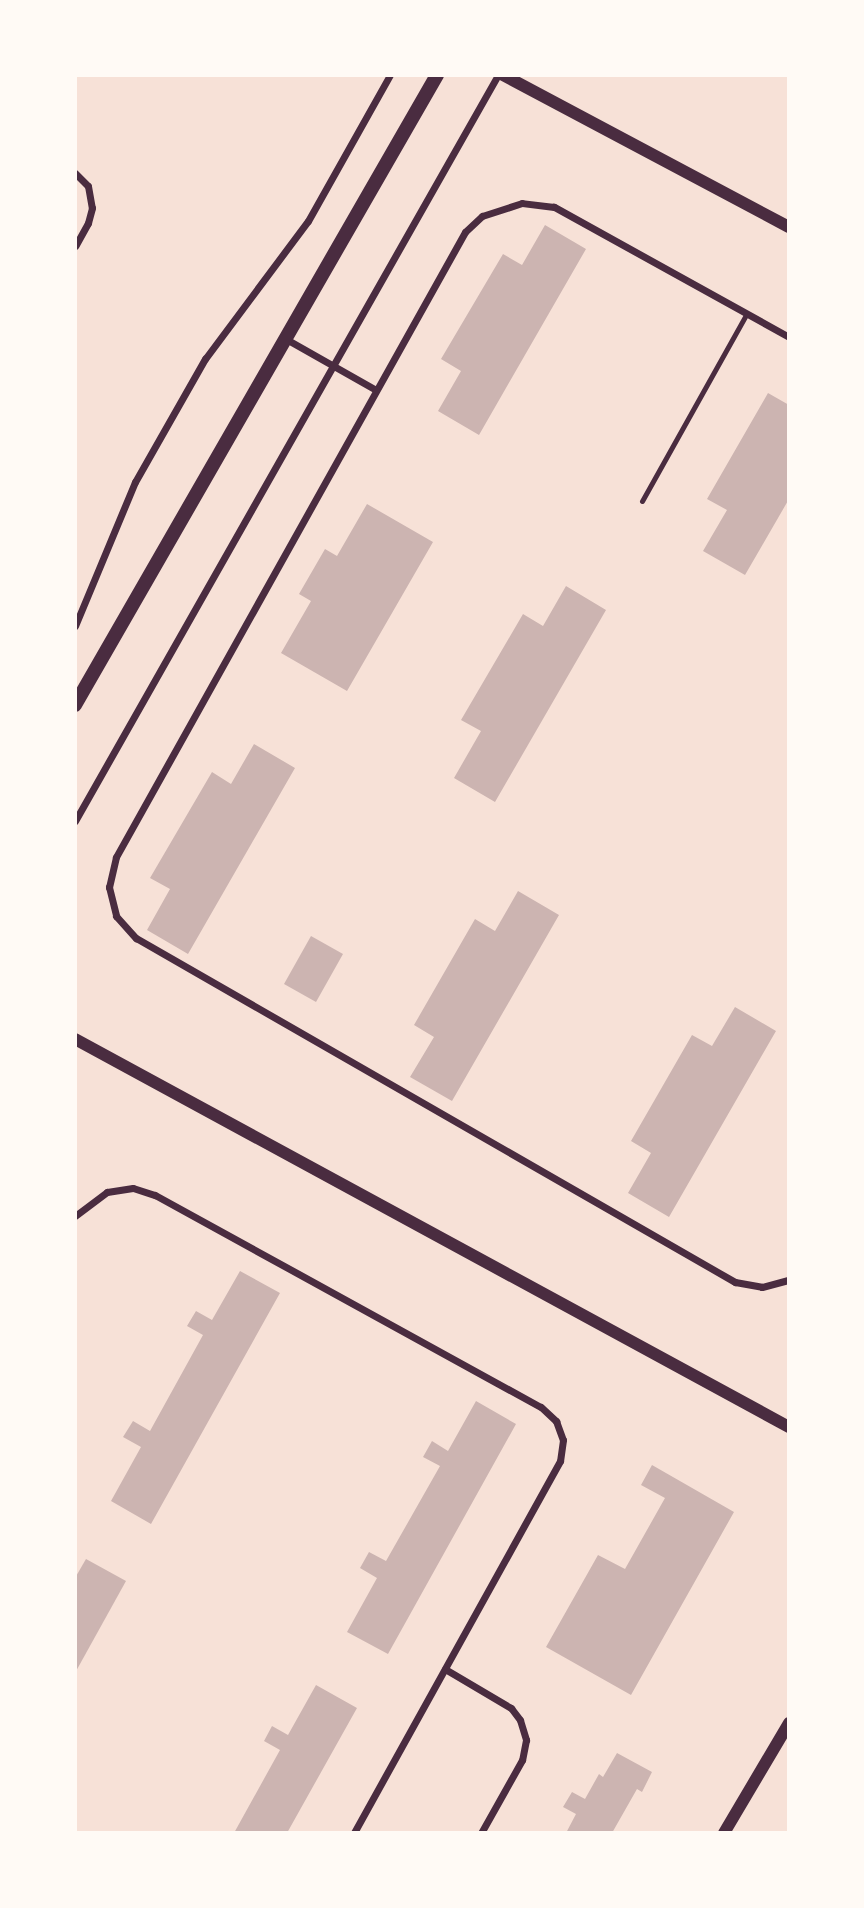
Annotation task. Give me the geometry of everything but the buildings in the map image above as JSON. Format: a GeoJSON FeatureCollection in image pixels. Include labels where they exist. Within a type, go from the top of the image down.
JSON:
{"type":"FeatureCollection","features":[{"type":"Feature","properties":{"kind":"main road"},"geometry":{"type":"LineString","coordinates":[[75,705],[437,75]]}},
{"type":"Feature","properties":{"kind":"street"},"geometry":{"type":"LineString","coordinates":[[75,626],[135,482],[205,359],[308,221],[390,75]]}},
{"type":"Feature","properties":{"kind":"street"},"geometry":{"type":"LineString","coordinates":[[75,821],[500,75],[789,227]]}},
{"type":"Feature","properties":{"kind":"street"},"geometry":{"type":"LineString","coordinates":[[75,173],[88,186],[92,208],[89,223],[75,246]]}},
{"type":"Feature","properties":{"kind":"street"},"geometry":{"type":"LineString","coordinates":[[789,337],[554,206],[522,204],[482,216],[465,232],[116,857],[109,887],[116,916],[136,938],[735,1282],[762,1287],[789,1280]]}},
{"type":"Feature","properties":{"kind":"street"},"geometry":{"type":"LineString","coordinates":[[286,339],[376,390]]}},
{"type":"Feature","properties":{"kind":"street"},"geometry":{"type":"LineString","coordinates":[[75,1039],[789,1427]]}},
{"type":"Feature","properties":{"kind":"street"},"geometry":{"type":"LineString","coordinates":[[75,1216],[107,1192],[133,1188],[155,1195],[541,1407],[556,1421],[563,1440],[560,1461],[354,1833]]}},
{"type":"Feature","properties":{"kind":"street"},"geometry":{"type":"LineString","coordinates":[[445,1669],[511,1708],[520,1720],[526,1740],[522,1760],[481,1833]]}},
{"type":"Feature","properties":{"kind":"street"},"geometry":{"type":"LineString","coordinates":[[724,1833],[789,1723]]}},
{"type":"Feature","properties":{"kind":"lane"},"geometry":{"type":"LineString","coordinates":[[642,501],[747,313]]}}]}
